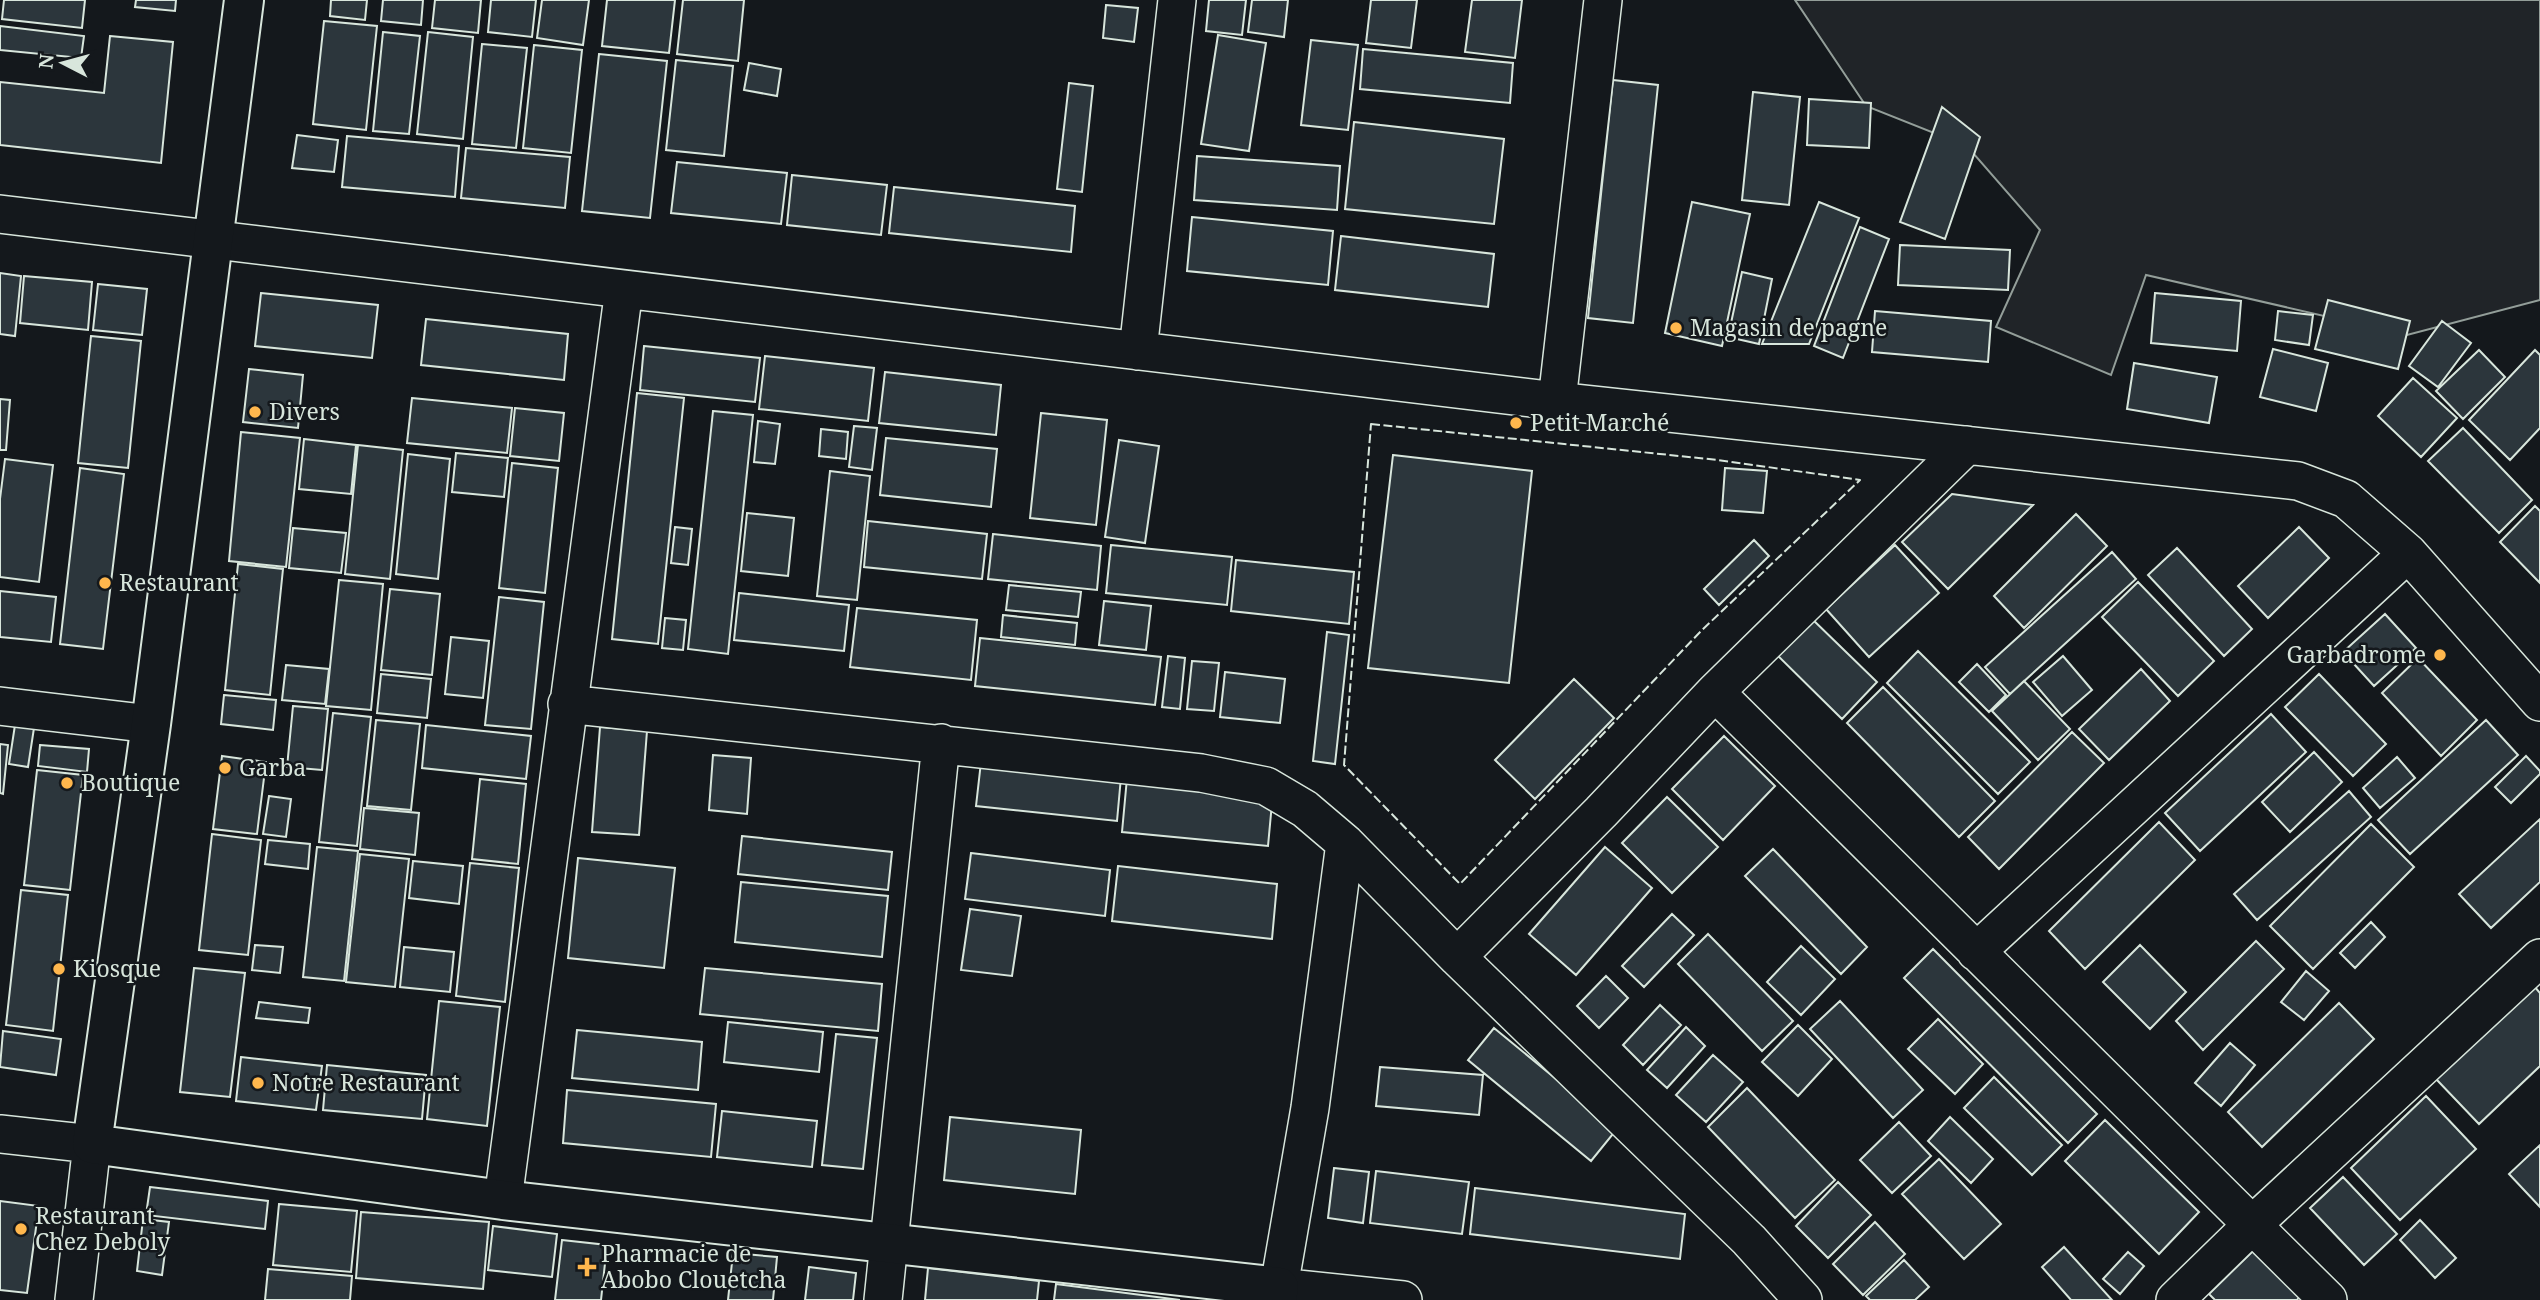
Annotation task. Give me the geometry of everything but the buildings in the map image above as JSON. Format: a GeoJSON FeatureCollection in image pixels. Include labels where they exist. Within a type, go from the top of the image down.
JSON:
{"type":"FeatureCollection","features":[{"type":"Feature","properties":{"kind":"street"},"geometry":{"type":"LineString","coordinates":[[74,1300],[92,1144],[151,724],[244,0]]}},
{"type":"Feature","properties":{"kind":"street"},"geometry":{"type":"LineString","coordinates":[[1138,351],[1177,0]]}},
{"type":"Feature","properties":{"kind":"street"},"geometry":{"type":"LineString","coordinates":[[1557,401],[1603,0]]}},
{"type":"Feature","properties":{"kind":"street"},"geometry":{"type":"LineString","coordinates":[[0,214],[1557,401],[2298,481],[2346,499],[2408,553],[2540,702]]}},
{"type":"Feature","properties":{"kind":"street"},"geometry":{"type":"LineString","coordinates":[[503,1200],[624,289]]}},
{"type":"Feature","properties":{"kind":"street"},"geometry":{"type":"LineString","coordinates":[[1457,957],[1715,692],[1967,444]]}},
{"type":"Feature","properties":{"kind":"street"},"geometry":{"type":"LineString","coordinates":[[1976,952],[2408,553]]}},
{"type":"Feature","properties":{"kind":"street"},"geometry":{"type":"LineString","coordinates":[[1715,692],[2328,1300]]}},
{"type":"Feature","properties":{"kind":"street"},"geometry":{"type":"LineString","coordinates":[[567,704],[1201,773],[1266,786],[1305,809],[1345,843],[1457,957],[1658,1149],[1803,1300]]}},
{"type":"Feature","properties":{"kind":"street"},"geometry":{"type":"LineString","coordinates":[[0,706],[151,724]]}},
{"type":"Feature","properties":{"kind":"street"},"geometry":{"type":"LineString","coordinates":[[883,1300],[941,743]]}},
{"type":"Feature","properties":{"kind":"street"},"geometry":{"type":"LineString","coordinates":[[1278,1294],[1310,1108],[1345,843]]}},
{"type":"Feature","properties":{"kind":"street"},"geometry":{"type":"LineString","coordinates":[[2175,1300],[2540,958]]}},
{"type":"Feature","properties":{"kind":"street"},"geometry":{"type":"LineString","coordinates":[[0,1134],[503,1200],[890,1242],[1278,1294],[1403,1300]]}},
{"type":"Feature","properties":{"kind":"shaded area"},"geometry":{"type":"Polygon","coordinates":[[[1795,0],[2540,0],[2540,300],[2407,335],[2146,275],[2111,375],[1996,327],[2040,230],[1967,146],[1866,106],[1795,0]]]}},
{"type":"Feature","properties":{"kind":"fence"},"geometry":{"type":"LineString","coordinates":[[1371,424],[1718,460],[1860,480],[1701,631],[1460,884],[1344,765],[1371,424]]}},
{"type":"Feature","properties":{"kind":"place","name":"Magasin de pagne"},"geometry":{"type":"Point","coordinates":[1676,328]}},
{"type":"Feature","properties":{"kind":"place","name":"Divers"},"geometry":{"type":"Point","coordinates":[255,412]}},
{"type":"Feature","properties":{"kind":"place","name":"Petit Marché"},"geometry":{"type":"Point","coordinates":[1516,423]}},
{"type":"Feature","properties":{"kind":"place","name":"Restaurant"},"geometry":{"type":"Point","coordinates":[105,583]}},
{"type":"Feature","properties":{"kind":"place","name":"Garbadrome"},"geometry":{"type":"Point","coordinates":[2440,655]}},
{"type":"Feature","properties":{"kind":"place","name":"Garba"},"geometry":{"type":"Point","coordinates":[225,768]}},
{"type":"Feature","properties":{"kind":"place","name":"Boutique"},"geometry":{"type":"Point","coordinates":[67,783]}},
{"type":"Feature","properties":{"kind":"place","name":"Kiosque"},"geometry":{"type":"Point","coordinates":[59,969]}},
{"type":"Feature","properties":{"kind":"place","name":"Notre Restaurant"},"geometry":{"type":"Point","coordinates":[258,1083]}},
{"type":"Feature","properties":{"kind":"place","name":"Restaurant Chez Deboly"},"geometry":{"type":"Point","coordinates":[21,1229]}},
{"type":"Feature","properties":{"kind":"place","name":"Pharmacie de Abobo Clouetcha"},"geometry":{"type":"Point","coordinates":[587,1267]}}]}
